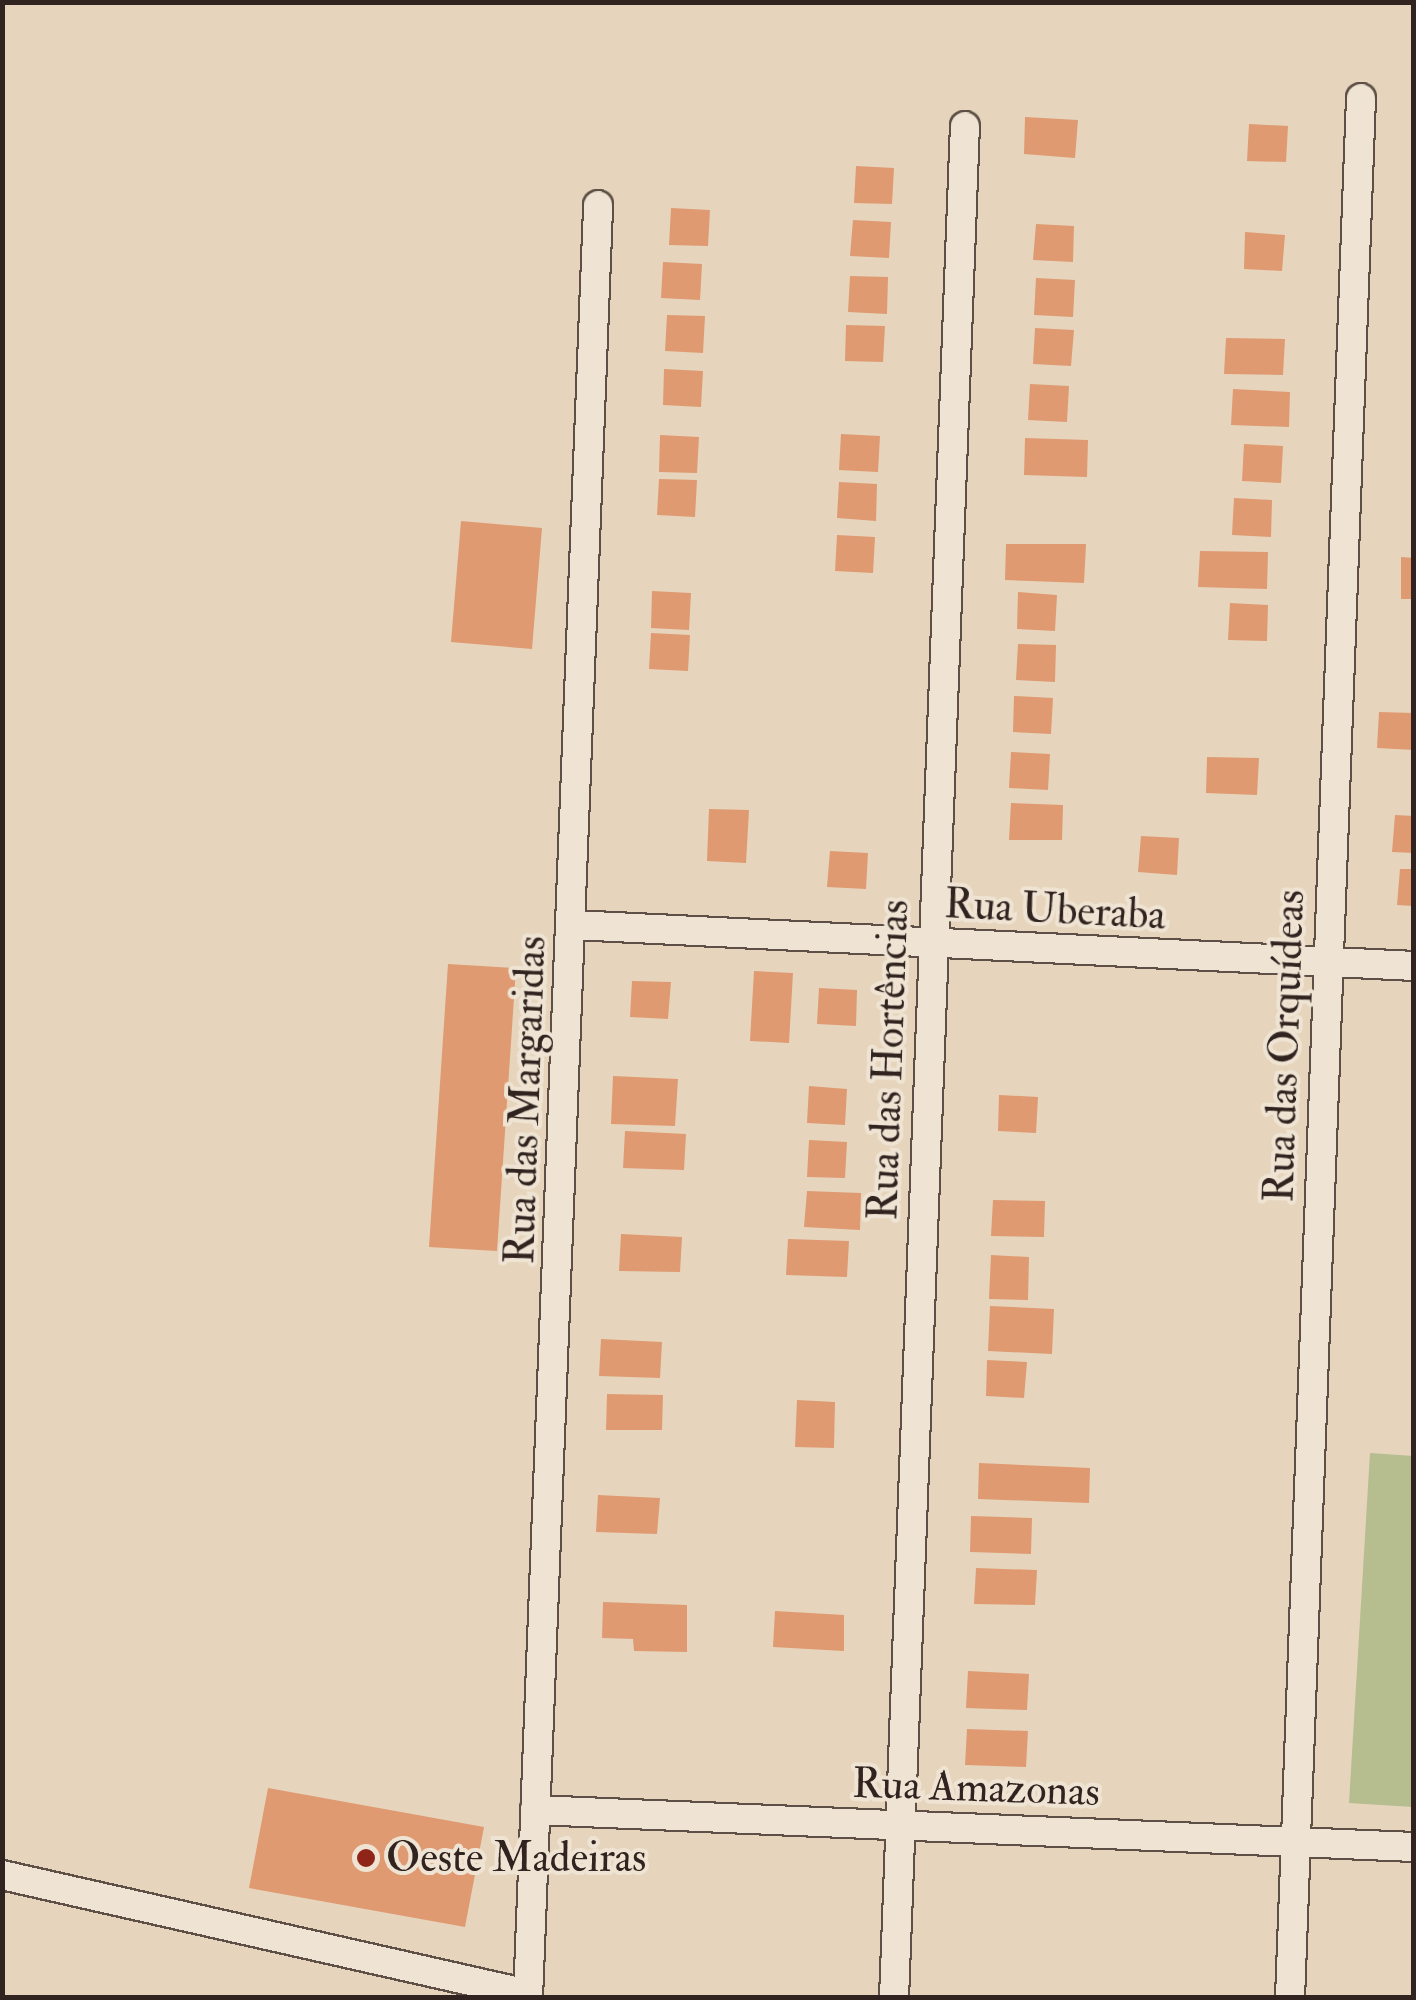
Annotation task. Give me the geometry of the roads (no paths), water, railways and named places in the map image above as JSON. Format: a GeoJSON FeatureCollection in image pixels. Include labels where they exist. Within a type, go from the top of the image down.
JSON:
{"type":"FeatureCollection","features":[{"type":"Feature","properties":{"kind":"street","name":"Rua das Orquídeas"},"geometry":{"type":"LineString","coordinates":[[1290,1998],[1360,98]]}},
{"type":"Feature","properties":{"kind":"street","name":"Rua das Hortências"},"geometry":{"type":"LineString","coordinates":[[894,1998],[965,126]]}},
{"type":"Feature","properties":{"kind":"street","name":"Rua das Margaridas"},"geometry":{"type":"LineString","coordinates":[[528,1996],[573,925],[598,205]]}},
{"type":"Feature","properties":{"kind":"street","name":"Rua Uberaba"},"geometry":{"type":"LineString","coordinates":[[573,925],[1414,966]]}},
{"type":"Feature","properties":{"kind":"street","name":"Rua Amazonas"},"geometry":{"type":"LineString","coordinates":[[535,1810],[1414,1847]]}},
{"type":"Feature","properties":{"kind":"street"},"geometry":{"type":"LineString","coordinates":[[2,1874],[528,1996]]}},
{"type":"Feature","properties":{"kind":"place","name":"Oeste Madeiras"},"geometry":{"type":"Point","coordinates":[366,1858]}}]}
